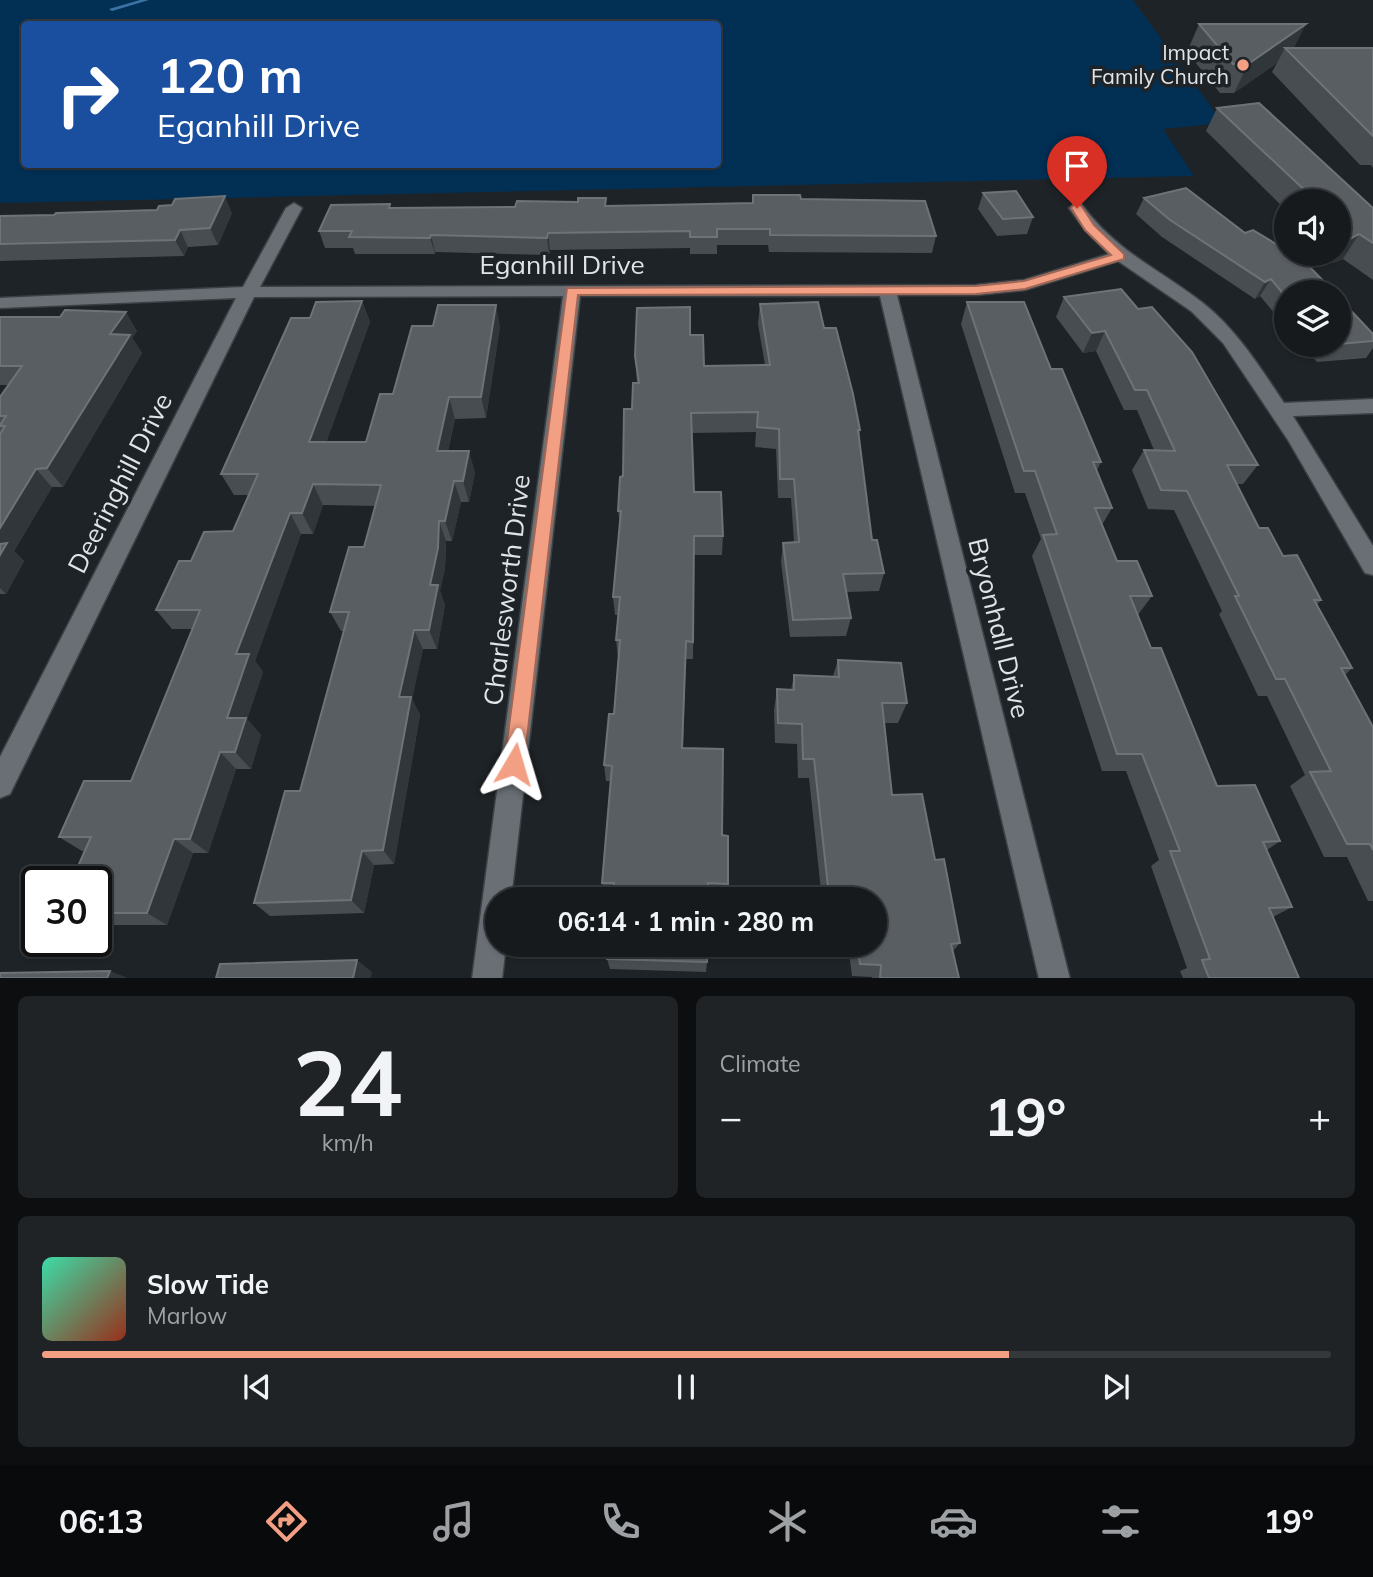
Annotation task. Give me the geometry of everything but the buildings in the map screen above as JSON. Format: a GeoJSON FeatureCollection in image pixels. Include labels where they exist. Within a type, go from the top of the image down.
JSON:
{"type":"FeatureCollection","features":[{"type":"Feature","properties":{"kind":"street","name":"Deeringhill Drive"},"geometry":{"type":"LineString","coordinates":[[0,785],[294,208]]}},
{"type":"Feature","properties":{"kind":"street"},"geometry":{"type":"LineString","coordinates":[[1077,208],[1089,228],[1119,256],[1177,293],[1216,323],[1279,410],[1373,566]]}},
{"type":"Feature","properties":{"kind":"street","name":"Eganhill Drive"},"geometry":{"type":"LineString","coordinates":[[0,303],[249,292],[1003,289],[1049,279],[1119,256]]}},
{"type":"Feature","properties":{"kind":"street","name":"Bryonhall Drive"},"geometry":{"type":"LineString","coordinates":[[887,290],[1055,978]]}},
{"type":"Feature","properties":{"kind":"street","name":"Charlesworth Drive"},"geometry":{"type":"LineString","coordinates":[[487,978],[572,291]]}},
{"type":"Feature","properties":{"kind":"street"},"geometry":{"type":"LineString","coordinates":[[1279,410],[1373,406]]}},
{"type":"Feature","properties":{"kind":"shaded area"},"geometry":{"type":"Polygon","coordinates":[[[0,0],[1133,0],[1223,123],[1163,129],[1194,176],[0,203],[0,0]]]}},
{"type":"Feature","properties":{"kind":"waterway"},"geometry":{"type":"LineString","coordinates":[[112,9],[146,0]]}},
{"type":"Feature","properties":{"kind":"place","name":"Impact Family Church"},"geometry":{"type":"Point","coordinates":[1243,65]}},
{"type":"Feature","properties":{"kind":"route"},"geometry":{"type":"LineString","coordinates":[[514,764],[572,291],[1003,289],[1049,279],[1119,256],[1089,228],[1077,208]]}}]}
